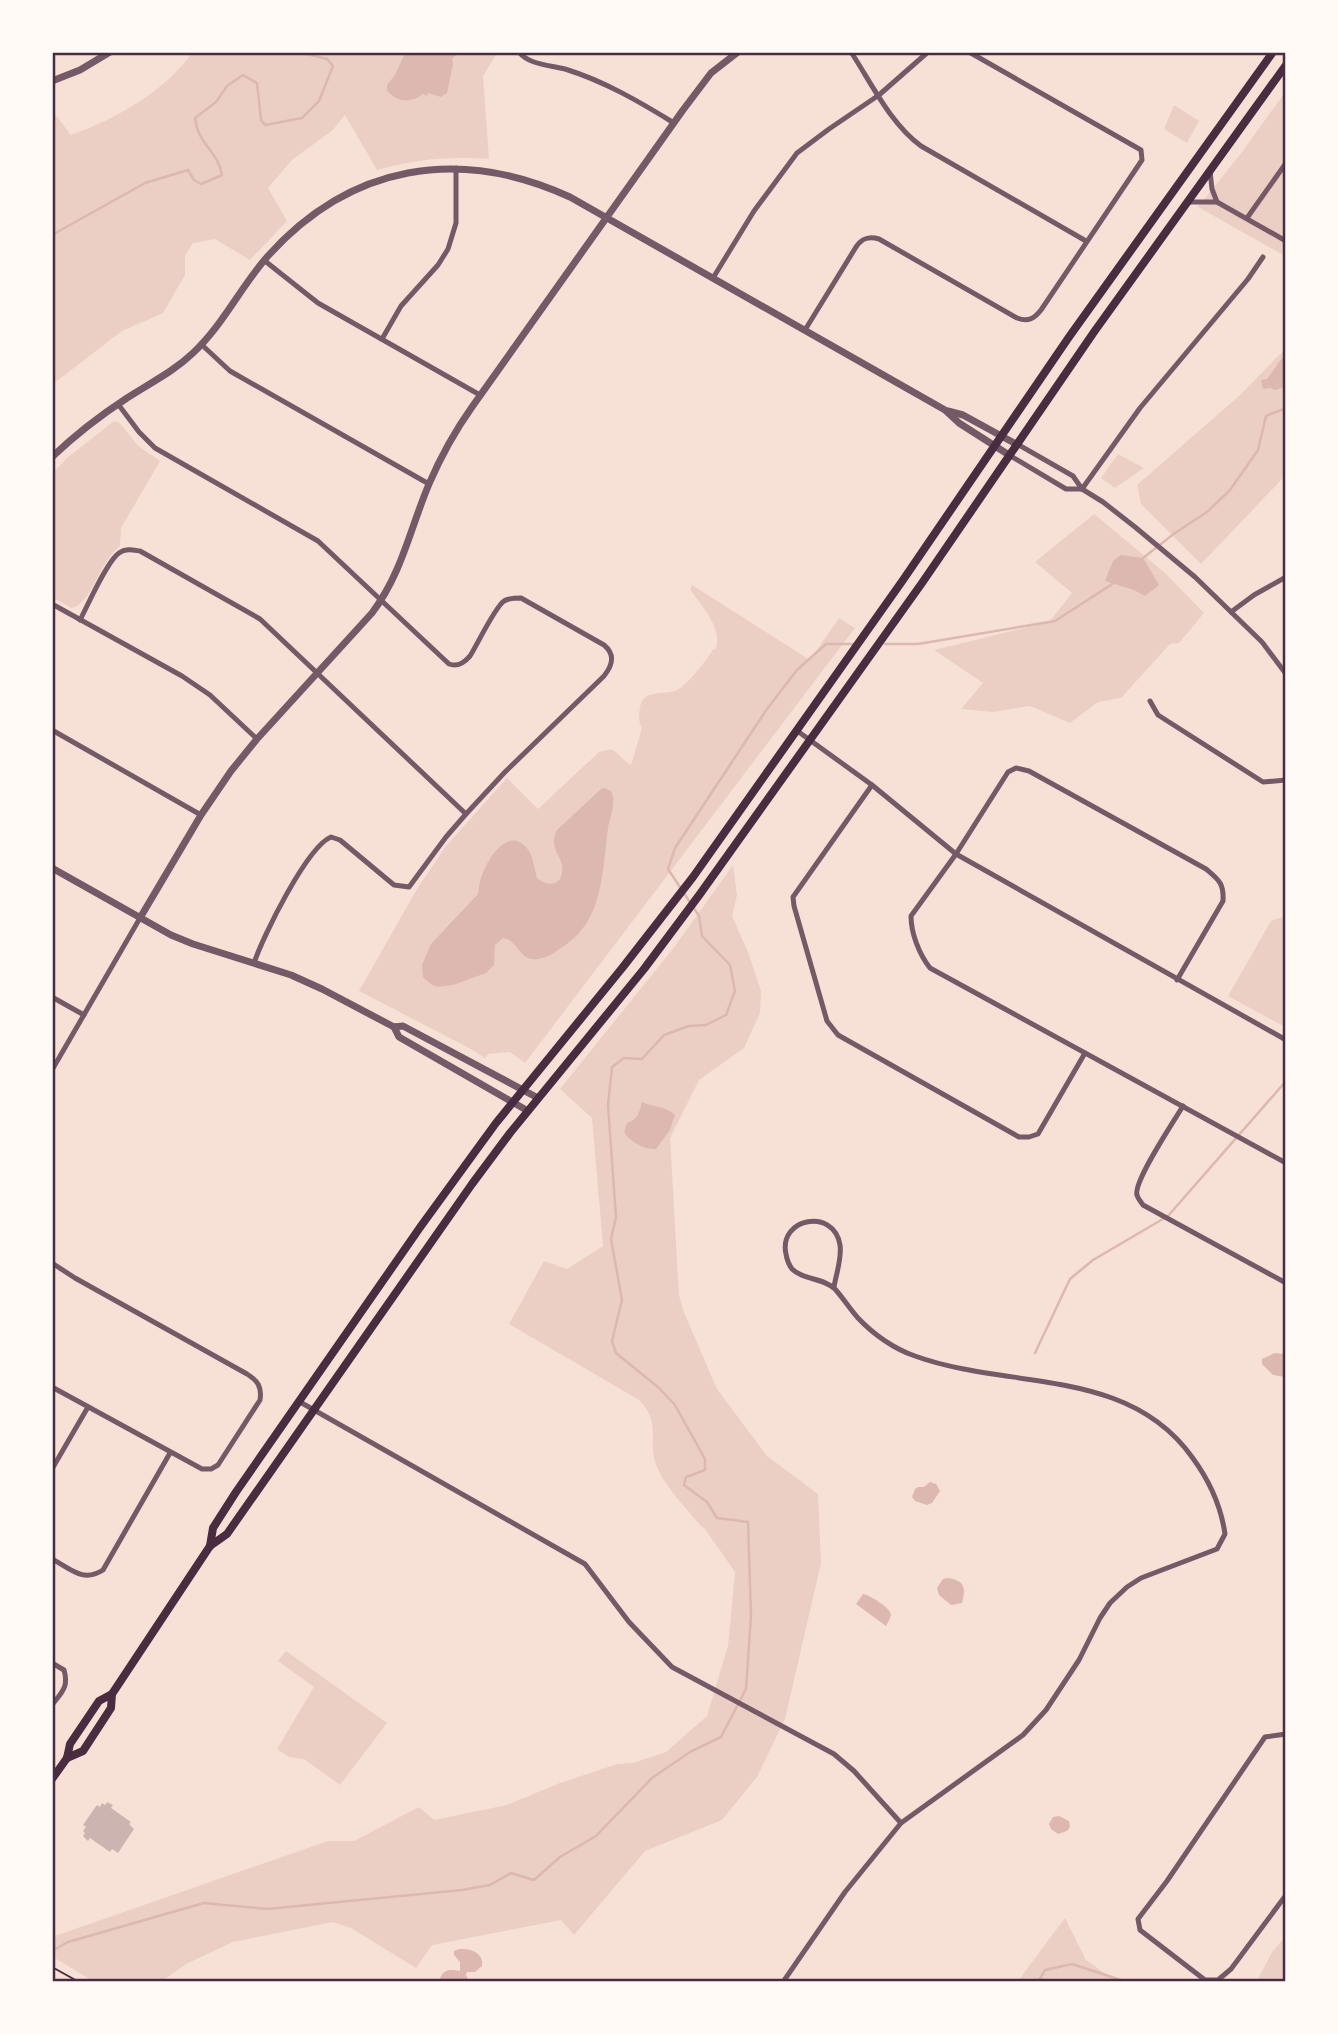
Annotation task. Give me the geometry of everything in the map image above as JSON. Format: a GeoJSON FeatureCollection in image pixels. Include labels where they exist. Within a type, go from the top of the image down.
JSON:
{"type":"FeatureCollection","features":[{"type":"Feature","properties":{"kind":"main road"},"geometry":{"type":"LineString","coordinates":[[210,1546],[213,1528],[434,1208],[513,1102],[693,877],[867,631],[1092,303],[1273,52]]}},
{"type":"Feature","properties":{"kind":"main road"},"geometry":{"type":"LineString","coordinates":[[52,1779],[67,1758],[70,1744],[99,1702],[112,1694],[210,1546],[227,1534],[472,1184],[678,924],[811,740],[1106,314],[1286,65]]}},
{"type":"Feature","properties":{"kind":"main road"},"geometry":{"type":"LineString","coordinates":[[1193,164],[1208,172]]}},
{"type":"Feature","properties":{"kind":"main road"},"geometry":{"type":"LineString","coordinates":[[1092,303],[1106,314]]}},
{"type":"Feature","properties":{"kind":"main road"},"geometry":{"type":"LineString","coordinates":[[67,1758],[83,1751],[111,1707],[112,1694]]}},
{"type":"Feature","properties":{"kind":"street"},"geometry":{"type":"LineString","coordinates":[[52,81],[80,70],[110,52]]}},
{"type":"Feature","properties":{"kind":"street"},"geometry":{"type":"LineString","coordinates":[[519,52],[529,61],[564,69],[609,86],[674,123]]}},
{"type":"Feature","properties":{"kind":"street"},"geometry":{"type":"LineString","coordinates":[[52,1070],[201,815],[231,771],[257,738],[372,613],[381,599],[405,554],[429,484],[447,446],[480,395],[711,73],[738,52]]}},
{"type":"Feature","properties":{"kind":"street"},"geometry":{"type":"LineString","coordinates":[[851,52],[895,121],[909,137],[1086,241]]}},
{"type":"Feature","properties":{"kind":"street"},"geometry":{"type":"LineString","coordinates":[[713,278],[754,211],[797,153],[879,95],[928,52]]}},
{"type":"Feature","properties":{"kind":"street"},"geometry":{"type":"LineString","coordinates":[[805,330],[856,247],[865,238],[872,237],[1024,321],[1036,317],[1142,160],[1141,150],[969,52]]}},
{"type":"Feature","properties":{"kind":"street"},"geometry":{"type":"LineString","coordinates":[[1247,218],[1285,164]]}},
{"type":"Feature","properties":{"kind":"street"},"geometry":{"type":"LineString","coordinates":[[382,339],[401,306],[438,265],[448,249],[456,223],[456,168]]}},
{"type":"Feature","properties":{"kind":"street"},"geometry":{"type":"LineString","coordinates":[[52,457],[118,404],[176,368],[202,345],[265,261],[289,235],[317,212],[355,191],[403,174],[456,168],[498,172],[535,181],[570,197],[945,410],[959,423],[1066,489],[1082,489]]}},
{"type":"Feature","properties":{"kind":"street"},"geometry":{"type":"LineString","coordinates":[[1208,172],[1217,202]]}},
{"type":"Feature","properties":{"kind":"street"},"geometry":{"type":"LineString","coordinates":[[1186,202],[1217,202],[1286,241]]}},
{"type":"Feature","properties":{"kind":"street"},"geometry":{"type":"LineString","coordinates":[[1082,489],[1140,408],[1248,279],[1263,257]]}},
{"type":"Feature","properties":{"kind":"street"},"geometry":{"type":"LineString","coordinates":[[265,261],[318,303],[480,395]]}},
{"type":"Feature","properties":{"kind":"street"},"geometry":{"type":"LineString","coordinates":[[202,345],[230,371],[429,484]]}},
{"type":"Feature","properties":{"kind":"street"},"geometry":{"type":"LineString","coordinates":[[118,404],[155,448],[309,535],[449,664],[454,666],[464,663],[498,607],[507,599],[513,598],[521,598],[604,645],[612,656],[611,667],[604,676],[505,772],[466,814],[409,887],[394,884],[340,840],[331,837],[325,839],[289,891],[260,944],[254,962]]}},
{"type":"Feature","properties":{"kind":"street"},"geometry":{"type":"LineString","coordinates":[[945,410],[963,415],[1073,475],[1082,489],[1135,527],[1195,577],[1262,642],[1286,674]]}},
{"type":"Feature","properties":{"kind":"street"},"geometry":{"type":"LineString","coordinates":[[80,620],[111,561],[119,553],[130,549],[140,551],[260,619],[466,814]]}},
{"type":"Feature","properties":{"kind":"street"},"geometry":{"type":"LineString","coordinates":[[1231,612],[1286,577]]}},
{"type":"Feature","properties":{"kind":"street"},"geometry":{"type":"LineString","coordinates":[[52,604],[201,689],[257,738]]}},
{"type":"Feature","properties":{"kind":"street"},"geometry":{"type":"LineString","coordinates":[[1150,701],[1158,715],[1263,782],[1286,780]]}},
{"type":"Feature","properties":{"kind":"street"},"geometry":{"type":"LineString","coordinates":[[52,730],[201,815]]}},
{"type":"Feature","properties":{"kind":"street"},"geometry":{"type":"LineString","coordinates":[[796,730],[872,785],[956,854],[1286,1040]]}},
{"type":"Feature","properties":{"kind":"street"},"geometry":{"type":"LineString","coordinates":[[1177,980],[1223,901],[1223,890],[1219,881],[1206,869],[1029,771],[1016,768],[1002,779],[956,854],[911,916],[911,926],[923,960],[929,968],[1286,1163]]}},
{"type":"Feature","properties":{"kind":"street"},"geometry":{"type":"LineString","coordinates":[[872,785],[793,897],[827,1021],[838,1035],[1019,1136],[1029,1137],[1038,1134],[1086,1053]]}},
{"type":"Feature","properties":{"kind":"street"},"geometry":{"type":"LineString","coordinates":[[52,868],[183,941],[254,962],[312,984],[394,1027],[403,1026],[538,1098]]}},
{"type":"Feature","properties":{"kind":"street"},"geometry":{"type":"LineString","coordinates":[[52,997],[84,1015]]}},
{"type":"Feature","properties":{"kind":"street"},"geometry":{"type":"LineString","coordinates":[[394,1027],[399,1037],[528,1111]]}},
{"type":"Feature","properties":{"kind":"street"},"geometry":{"type":"LineString","coordinates":[[1183,1107],[1148,1163],[1137,1186],[1137,1195],[1143,1205],[1286,1283]]}},
{"type":"Feature","properties":{"kind":"street"},"geometry":{"type":"LineString","coordinates":[[782,1982],[845,1890],[901,1823],[1023,1735],[1046,1710],[1079,1660],[1100,1618],[1126,1587],[1156,1572],[1217,1549],[1225,1534],[1216,1500],[1198,1466],[1181,1442],[1155,1420],[1126,1402],[1091,1391],[941,1364],[911,1354],[875,1334],[860,1320],[834,1287],[794,1271],[789,1264],[785,1246],[787,1237],[800,1224],[808,1221],[825,1223],[838,1236],[840,1255],[834,1287]]}},
{"type":"Feature","properties":{"kind":"street"},"geometry":{"type":"LineString","coordinates":[[52,1263],[247,1374],[258,1383],[261,1390],[260,1399],[218,1465],[211,1469],[202,1469],[52,1387]]}},
{"type":"Feature","properties":{"kind":"street"},"geometry":{"type":"LineString","coordinates":[[300,1402],[585,1564],[629,1622],[672,1667],[834,1755],[854,1771],[901,1823]]}},
{"type":"Feature","properties":{"kind":"street"},"geometry":{"type":"LineString","coordinates":[[52,1469],[88,1407]]}},
{"type":"Feature","properties":{"kind":"street"},"geometry":{"type":"LineString","coordinates":[[52,1559],[86,1577],[94,1576],[103,1570],[170,1452]]}},
{"type":"Feature","properties":{"kind":"street"},"geometry":{"type":"LineString","coordinates":[[52,1662],[64,1670],[67,1681],[52,1705]]}},
{"type":"Feature","properties":{"kind":"street"},"geometry":{"type":"LineString","coordinates":[[1286,1734],[1265,1737],[1138,1919],[1140,1930],[1205,1980],[1217,1980],[1231,1969],[1286,1895]]}},
{"type":"Feature","properties":{"kind":"path"},"geometry":{"type":"LineString","coordinates":[[52,1967],[79,1982]]}},
{"type":"Feature","properties":{"kind":"shaded area"},"geometry":{"type":"Polygon","coordinates":[[[192,53],[497,53],[483,76],[489,159],[432,159],[377,170],[345,115],[333,130],[292,160],[268,188],[287,221],[250,260],[215,239],[193,243],[185,256],[185,275],[163,313],[122,331],[53,384],[52,110],[71,135],[138,103],[168,80],[192,53]]]}},
{"type":"Feature","properties":{"kind":"shaded area"},"geometry":{"type":"Polygon","coordinates":[[[405,53],[458,53],[452,59],[447,93],[441,97],[428,93],[427,96],[423,94],[408,100],[390,94],[387,85],[405,53]]]}},
{"type":"Feature","properties":{"kind":"shaded area"},"geometry":{"type":"Polygon","coordinates":[[[1285,92],[1285,256],[1198,207],[1285,92]]]}},
{"type":"Feature","properties":{"kind":"shaded area"},"geometry":{"type":"Polygon","coordinates":[[[1174,105],[1199,121],[1187,143],[1164,129],[1174,105]]]}},
{"type":"Feature","properties":{"kind":"shaded area"},"geometry":{"type":"Polygon","coordinates":[[[1285,349],[1285,476],[1201,564],[1141,504],[1137,485],[1240,395],[1285,349]]]}},
{"type":"Feature","properties":{"kind":"shaded area"},"geometry":{"type":"Polygon","coordinates":[[[1285,354],[1285,387],[1263,389],[1261,380],[1267,379],[1285,354]]]}},
{"type":"Feature","properties":{"kind":"shaded area"},"geometry":{"type":"Polygon","coordinates":[[[114,421],[119,422],[138,446],[160,461],[121,528],[120,546],[113,552],[85,598],[72,608],[53,598],[53,473],[67,458],[114,421]]]}},
{"type":"Feature","properties":{"kind":"shaded area"},"geometry":{"type":"Polygon","coordinates":[[[1118,454],[1144,468],[1115,488],[1101,478],[1118,454]]]}},
{"type":"Feature","properties":{"kind":"shaded area"},"geometry":{"type":"Polygon","coordinates":[[[1094,514],[1165,573],[1204,613],[1179,643],[1170,644],[1121,698],[1098,702],[1070,723],[1030,706],[993,712],[961,709],[983,683],[934,650],[1049,622],[1072,593],[1035,562],[1094,514]]]}},
{"type":"Feature","properties":{"kind":"shaded area"},"geometry":{"type":"Polygon","coordinates":[[[1121,555],[1143,558],[1159,585],[1145,596],[1105,581],[1113,561],[1121,555]]]}},
{"type":"Feature","properties":{"kind":"shaded area"},"geometry":{"type":"Polygon","coordinates":[[[692,585],[810,660],[839,618],[855,628],[525,1063],[510,1052],[488,1054],[485,1058],[359,991],[417,889],[446,846],[507,778],[538,809],[599,752],[611,749],[631,765],[642,728],[639,715],[642,701],[650,695],[681,688],[713,649],[715,650],[717,642],[714,626],[690,589],[692,585]]]}},
{"type":"Feature","properties":{"kind":"shaded area"},"geometry":{"type":"Polygon","coordinates":[[[604,788],[611,791],[613,800],[602,878],[593,910],[575,937],[550,955],[534,959],[528,958],[513,943],[503,938],[495,945],[494,965],[486,973],[453,985],[438,987],[423,977],[422,965],[431,944],[478,894],[484,871],[498,849],[504,843],[519,842],[530,853],[537,878],[548,884],[555,883],[562,873],[554,843],[557,830],[604,788]]]}},
{"type":"Feature","properties":{"kind":"shaded area"},"geometry":{"type":"Polygon","coordinates":[[[733,865],[737,895],[732,916],[761,991],[760,1013],[744,1048],[699,1080],[670,1138],[679,1295],[683,1310],[717,1389],[767,1456],[818,1494],[821,1563],[785,1719],[757,1777],[722,1820],[645,1851],[574,1935],[561,1920],[432,1945],[416,1968],[351,1928],[333,1922],[233,1942],[186,1964],[161,1982],[93,1981],[53,1957],[52,1937],[328,1841],[354,1841],[419,1807],[434,1820],[507,1805],[560,1783],[617,1764],[633,1763],[666,1752],[707,1716],[728,1646],[735,1572],[705,1529],[676,1497],[661,1475],[654,1458],[650,1417],[639,1400],[509,1324],[544,1261],[567,1269],[603,1246],[592,1118],[560,1089],[675,946],[733,865]]]}},
{"type":"Feature","properties":{"kind":"shaded area"},"geometry":{"type":"Polygon","coordinates":[[[1286,916],[1285,1027],[1228,996],[1271,921],[1286,916]]]}},
{"type":"Feature","properties":{"kind":"shaded area"},"geometry":{"type":"Polygon","coordinates":[[[642,1102],[664,1108],[675,1115],[670,1130],[656,1149],[638,1145],[624,1132],[627,1123],[638,1115],[642,1102]]]}},
{"type":"Feature","properties":{"kind":"shaded area"},"geometry":{"type":"Polygon","coordinates":[[[1275,1353],[1285,1354],[1285,1377],[1273,1375],[1262,1364],[1262,1359],[1275,1353]]]}},
{"type":"Feature","properties":{"kind":"shaded area"},"geometry":{"type":"Polygon","coordinates":[[[930,1482],[936,1484],[940,1491],[932,1503],[927,1505],[915,1501],[912,1497],[915,1489],[930,1482]]]}},
{"type":"Feature","properties":{"kind":"shaded area"},"geometry":{"type":"Polygon","coordinates":[[[943,1579],[958,1581],[963,1586],[962,1603],[951,1605],[939,1595],[937,1588],[943,1579]]]}},
{"type":"Feature","properties":{"kind":"shaded area"},"geometry":{"type":"Polygon","coordinates":[[[863,1594],[879,1602],[890,1612],[886,1626],[856,1604],[863,1594]]]}},
{"type":"Feature","properties":{"kind":"shaded area"},"geometry":{"type":"Polygon","coordinates":[[[286,1651],[387,1723],[340,1785],[304,1759],[289,1757],[277,1749],[314,1687],[278,1661],[286,1651]]]}},
{"type":"Feature","properties":{"kind":"shaded area"},"geometry":{"type":"Polygon","coordinates":[[[1059,1816],[1069,1821],[1070,1827],[1058,1834],[1049,1824],[1053,1817],[1059,1816]]]}},
{"type":"Feature","properties":{"kind":"shaded area"},"geometry":{"type":"Polygon","coordinates":[[[1065,1918],[1086,1960],[1116,1981],[1018,1981],[1065,1918]]]}},
{"type":"Feature","properties":{"kind":"shaded area"},"geometry":{"type":"Polygon","coordinates":[[[1285,1937],[1285,1981],[1257,1981],[1272,1952],[1285,1937]]]}},
{"type":"Feature","properties":{"kind":"shaded area"},"geometry":{"type":"Polygon","coordinates":[[[459,1949],[476,1952],[481,1958],[482,1966],[475,1972],[467,1972],[469,1981],[439,1981],[447,1971],[460,1971],[460,1962],[454,1955],[454,1951],[459,1949]]]}},
{"type":"Feature","properties":{"kind":"building"},"geometry":{"type":"Polygon","coordinates":[[[107,1802],[131,1822],[129,1824],[134,1829],[118,1853],[112,1849],[110,1852],[83,1836],[86,1827],[83,1825],[94,1809],[107,1802]]]}},
{"type":"Feature","properties":{"kind":"waterway"},"geometry":{"type":"LineString","coordinates":[[52,235],[145,183],[188,170],[194,180],[201,184],[222,175],[217,160],[200,135],[195,118],[216,102],[227,86],[243,75],[257,83],[261,120],[265,125],[302,118],[319,101],[333,66],[327,59],[298,52]]}},
{"type":"Feature","properties":{"kind":"waterway"},"geometry":{"type":"LineString","coordinates":[[1143,558],[1207,512],[1230,490],[1258,450],[1266,416],[1286,408]]}},
{"type":"Feature","properties":{"kind":"waterway"},"geometry":{"type":"LineString","coordinates":[[885,644],[918,644],[1055,621],[1117,581]]}},
{"type":"Feature","properties":{"kind":"waterway"},"geometry":{"type":"LineString","coordinates":[[52,1951],[68,1942],[204,1903],[267,1909],[462,1890],[490,1885],[511,1873],[534,1880],[560,1857],[596,1836],[652,1778],[690,1752],[721,1737],[746,1689],[751,1616],[748,1522],[717,1518],[707,1502],[684,1485],[686,1477],[705,1470],[705,1459],[675,1405],[659,1388],[616,1353],[612,1341],[622,1300],[611,1239],[616,1217],[608,1105],[612,1067],[624,1058],[642,1059],[664,1035],[689,1026],[706,1025],[726,1015],[735,991],[730,965],[702,936],[699,916],[668,869],[675,848],[767,709],[797,670],[826,644],[854,644]]}},
{"type":"Feature","properties":{"kind":"waterway"},"geometry":{"type":"LineString","coordinates":[[1035,1353],[1070,1279],[1093,1260],[1168,1216],[1286,1081]]}},
{"type":"Feature","properties":{"kind":"waterway"},"geometry":{"type":"LineString","coordinates":[[1038,1982],[1045,1970],[1072,1964],[1127,1982]]}}]}
